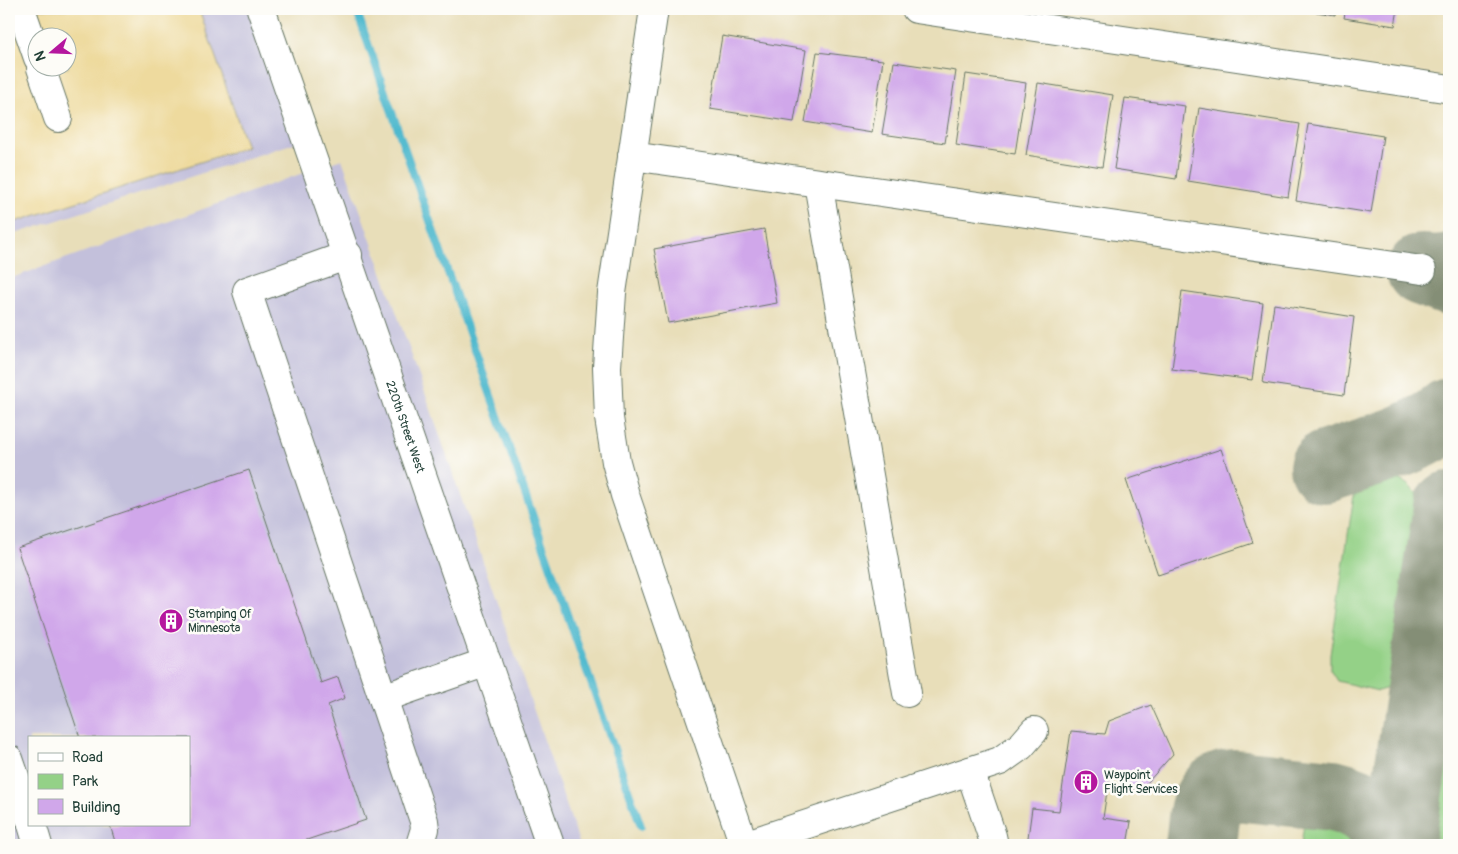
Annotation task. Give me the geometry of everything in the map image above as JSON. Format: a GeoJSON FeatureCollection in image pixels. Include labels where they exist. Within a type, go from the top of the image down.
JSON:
{"type":"FeatureCollection","features":[{"type":"Feature","properties":{"kind":"street"},"geometry":{"type":"LineString","coordinates":[[21,9],[28,29]]}},
{"type":"Feature","properties":{"kind":"street","name":"220th Street West"},"geometry":{"type":"LineString","coordinates":[[261,9],[348,255],[550,845]]}},
{"type":"Feature","properties":{"kind":"street"},"geometry":{"type":"LineString","coordinates":[[654,9],[612,292],[607,367],[609,418],[613,444],[626,495],[744,845],[1000,761],[1020,746],[1034,731]]}},
{"type":"Feature","properties":{"kind":"street"},"geometry":{"type":"LineString","coordinates":[[916,9],[1444,88]]}},
{"type":"Feature","properties":{"kind":"street"},"geometry":{"type":"LineString","coordinates":[[44,78],[58,118]]}},
{"type":"Feature","properties":{"kind":"street"},"geometry":{"type":"LineString","coordinates":[[632,156],[1422,270]]}},
{"type":"Feature","properties":{"kind":"street"},"geometry":{"type":"LineString","coordinates":[[818,183],[907,694]]}},
{"type":"Feature","properties":{"kind":"street"},"geometry":{"type":"LineString","coordinates":[[348,255],[247,291],[424,821],[424,838],[420,845]]}},
{"type":"Feature","properties":{"kind":"street"},"geometry":{"type":"LineString","coordinates":[[383,698],[487,662]]}},
{"type":"Feature","properties":{"kind":"street"},"geometry":{"type":"LineString","coordinates":[[9,759],[28,814]]}},
{"type":"Feature","properties":{"kind":"street"},"geometry":{"type":"LineString","coordinates":[[970,771],[994,845]]}},
{"type":"Feature","properties":{"kind":"street"},"geometry":{"type":"LineString","coordinates":[[32,826],[38,845]]}},
{"type":"Feature","properties":{"kind":"shaded area"},"geometry":{"type":"Polygon","coordinates":[[[9,9],[261,9],[307,139],[9,236],[9,9]]]}},
{"type":"Feature","properties":{"kind":"shaded area"},"geometry":{"type":"Polygon","coordinates":[[[342,159],[429,404],[580,845],[9,845],[9,279],[342,159]]]}},
{"type":"Feature","properties":{"kind":"green space"},"geometry":{"type":"Polygon","coordinates":[[[1386,475],[1401,481],[1414,491],[1422,512],[1397,675],[1391,687],[1378,691],[1337,681],[1330,670],[1330,655],[1355,488],[1368,479],[1386,475]]]}},
{"type":"Feature","properties":{"kind":"green space"},"geometry":{"type":"Polygon","coordinates":[[[1449,677],[1449,845],[1424,845],[1449,677]]]}},
{"type":"Feature","properties":{"kind":"green space"},"geometry":{"type":"Polygon","coordinates":[[[1319,820],[1333,822],[1348,828],[1360,845],[1301,845],[1304,824],[1319,820]]]}},
{"type":"Feature","properties":{"kind":"sand"},"geometry":{"type":"Polygon","coordinates":[[[9,9],[199,9],[247,147],[9,224],[9,9]]]}},
{"type":"Feature","properties":{"kind":"building"},"geometry":{"type":"Polygon","coordinates":[[[1297,9],[1336,9],[1335,15],[1297,9]]]}},
{"type":"Feature","properties":{"kind":"building"},"geometry":{"type":"Polygon","coordinates":[[[1346,9],[1398,9],[1395,26],[1344,18],[1346,9]]]}},
{"type":"Feature","properties":{"kind":"building"},"geometry":{"type":"Polygon","coordinates":[[[722,36],[806,50],[794,122],[710,109],[722,36]]]}},
{"type":"Feature","properties":{"kind":"building"},"geometry":{"type":"Polygon","coordinates":[[[817,52],[883,60],[872,133],[805,122],[817,52]]]}},
{"type":"Feature","properties":{"kind":"building"},"geometry":{"type":"Polygon","coordinates":[[[894,62],[956,71],[945,143],[882,134],[894,62]]]}},
{"type":"Feature","properties":{"kind":"building"},"geometry":{"type":"Polygon","coordinates":[[[966,74],[1026,83],[1015,154],[956,145],[966,74]]]}},
{"type":"Feature","properties":{"kind":"building"},"geometry":{"type":"Polygon","coordinates":[[[1038,83],[1113,95],[1102,167],[1026,155],[1038,83]]]}},
{"type":"Feature","properties":{"kind":"building"},"geometry":{"type":"Polygon","coordinates":[[[1125,98],[1185,106],[1176,179],[1114,169],[1125,98]]]}},
{"type":"Feature","properties":{"kind":"building"},"geometry":{"type":"Polygon","coordinates":[[[1199,108],[1300,124],[1288,197],[1188,181],[1199,108]]]}},
{"type":"Feature","properties":{"kind":"building"},"geometry":{"type":"Polygon","coordinates":[[[1308,124],[1383,136],[1371,213],[1296,201],[1308,124]]]}},
{"type":"Feature","properties":{"kind":"building"},"geometry":{"type":"Polygon","coordinates":[[[764,229],[777,303],[668,323],[654,249],[764,229]]]}},
{"type":"Feature","properties":{"kind":"building"},"geometry":{"type":"Polygon","coordinates":[[[1182,291],[1263,303],[1252,380],[1172,369],[1182,291]]]}},
{"type":"Feature","properties":{"kind":"building"},"geometry":{"type":"Polygon","coordinates":[[[1274,304],[1354,317],[1344,395],[1263,383],[1274,304]]]}},
{"type":"Feature","properties":{"kind":"building"},"geometry":{"type":"Polygon","coordinates":[[[1221,449],[1253,543],[1158,575],[1126,480],[1221,449]]]}},
{"type":"Feature","properties":{"kind":"building","name":"Stamping Of Minnesota"},"geometry":{"type":"Polygon","coordinates":[[[249,470],[321,683],[338,677],[345,698],[328,705],[366,820],[292,845],[116,845],[110,826],[190,826],[190,736],[79,736],[17,548],[249,470]]]}},
{"type":"Feature","properties":{"kind":"building","name":"Waypoint Flight Services"},"geometry":{"type":"Polygon","coordinates":[[[1151,705],[1173,754],[1138,793],[1110,771],[1103,818],[1131,822],[1127,845],[1027,845],[1032,808],[1059,811],[1071,731],[1105,734],[1109,721],[1151,705]]]}},
{"type":"Feature","properties":{"kind":"waterway"},"geometry":{"type":"LineString","coordinates":[[356,9],[641,826]]}},
{"type":"Feature","properties":{"kind":"taxiway"},"geometry":{"type":"LineString","coordinates":[[1449,269],[1439,271],[1422,270],[1449,280]]}},
{"type":"Feature","properties":{"kind":"taxiway"},"geometry":{"type":"LineString","coordinates":[[1325,467],[1406,439],[1422,432],[1449,414]]}},
{"type":"Feature","properties":{"kind":"taxiway"},"geometry":{"type":"LineString","coordinates":[[1399,845],[1449,507]]}},
{"type":"Feature","properties":{"kind":"taxiway"},"geometry":{"type":"LineString","coordinates":[[1201,845],[1205,815],[1210,798],[1224,787],[1235,785],[1333,795],[1344,798],[1370,812],[1382,826],[1392,845]]}},
{"type":"Feature","properties":{"kind":"place","name":"Stamping Of Minnesota"},"geometry":{"type":"Point","coordinates":[171,621]}},
{"type":"Feature","properties":{"kind":"place","name":"Waypoint Flight Services"},"geometry":{"type":"Point","coordinates":[1086,782]}}]}
